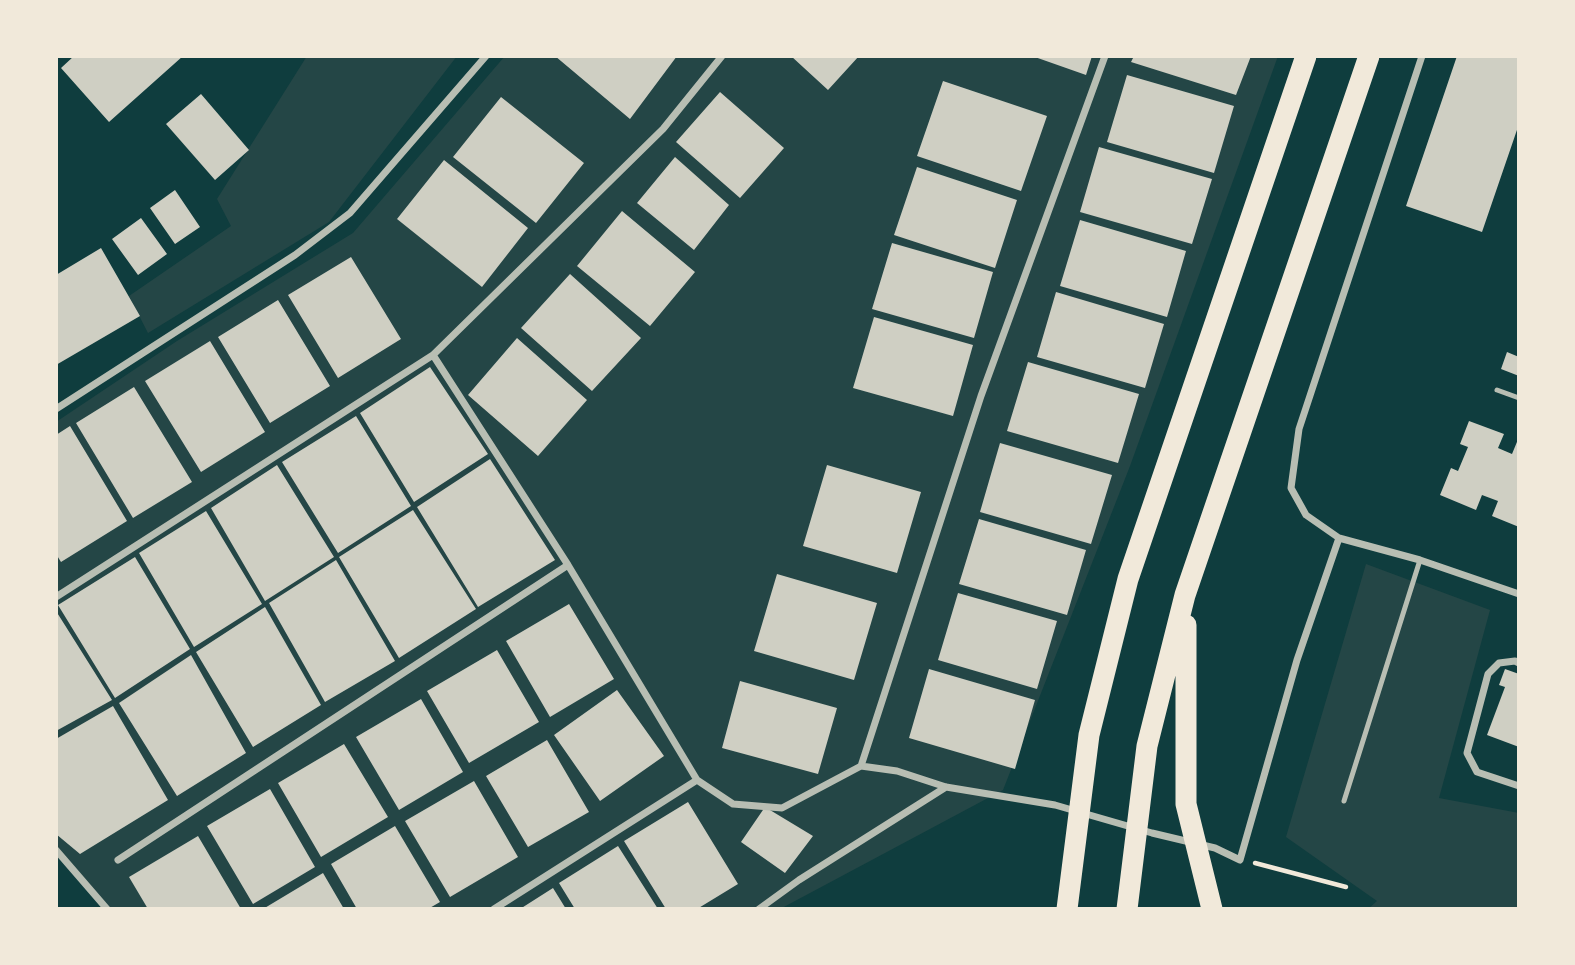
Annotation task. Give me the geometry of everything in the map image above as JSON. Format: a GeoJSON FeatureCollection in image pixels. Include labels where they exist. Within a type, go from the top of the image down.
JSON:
{"type":"FeatureCollection","features":[{"type":"Feature","properties":{"kind":"highway"},"geometry":{"type":"LineString","coordinates":[[1066,904],[1089,735],[1128,579],[1306,56]]}},
{"type":"Feature","properties":{"kind":"highway"},"geometry":{"type":"LineString","coordinates":[[1127,909],[1147,746],[1185,595],[1369,56]]}},
{"type":"Feature","properties":{"kind":"highway"},"geometry":{"type":"LineString","coordinates":[[1185,595],[1186,804],[1212,909]]}},
{"type":"Feature","properties":{"kind":"street"},"geometry":{"type":"LineString","coordinates":[[56,409],[295,255],[350,213],[486,56]]}},
{"type":"Feature","properties":{"kind":"street"},"geometry":{"type":"LineString","coordinates":[[56,597],[433,355],[663,129],[722,56]]}},
{"type":"Feature","properties":{"kind":"street"},"geometry":{"type":"LineString","coordinates":[[860,766],[981,396],[1105,56]]}},
{"type":"Feature","properties":{"kind":"street"},"geometry":{"type":"LineString","coordinates":[[1422,56],[1299,429],[1292,488],[1306,514],[1339,538],[1420,560],[1519,594]]}},
{"type":"Feature","properties":{"kind":"street"},"geometry":{"type":"LineString","coordinates":[[433,355],[568,565],[697,780],[733,804],[782,808],[860,766],[897,771],[946,787],[1055,805],[1152,834],[1215,848],[1240,860],[1297,660],[1339,538]]}},
{"type":"Feature","properties":{"kind":"street"},"geometry":{"type":"LineString","coordinates":[[118,860],[568,565]]}},
{"type":"Feature","properties":{"kind":"street"},"geometry":{"type":"LineString","coordinates":[[1519,663],[1499,663],[1488,674],[1467,753],[1477,772],[1519,786]]}},
{"type":"Feature","properties":{"kind":"street"},"geometry":{"type":"LineString","coordinates":[[494,909],[697,780]]}},
{"type":"Feature","properties":{"kind":"street"},"geometry":{"type":"LineString","coordinates":[[759,909],[799,880],[946,787]]}},
{"type":"Feature","properties":{"kind":"street"},"geometry":{"type":"LineString","coordinates":[[56,850],[107,909]]}},
{"type":"Feature","properties":{"kind":"lane"},"geometry":{"type":"LineString","coordinates":[[1497,390],[1519,398]]}},
{"type":"Feature","properties":{"kind":"lane"},"geometry":{"type":"LineString","coordinates":[[1344,801],[1420,560]]}},
{"type":"Feature","properties":{"kind":"path"},"geometry":{"type":"LineString","coordinates":[[1240,860],[1346,887]]}},
{"type":"Feature","properties":{"kind":"shaded area"},"geometry":{"type":"Polygon","coordinates":[[[307,56],[457,56],[329,222],[148,333],[129,296],[231,226],[217,199],[307,56]]]}},
{"type":"Feature","properties":{"kind":"shaded area"},"geometry":{"type":"Polygon","coordinates":[[[505,56],[1278,56],[1130,466],[1003,790],[780,909],[107,909],[56,850],[56,422],[177,341],[353,233],[505,56]]]}},
{"type":"Feature","properties":{"kind":"shaded area"},"geometry":{"type":"Polygon","coordinates":[[[1366,564],[1490,610],[1439,798],[1519,813],[1519,909],[1368,909],[1377,901],[1286,837],[1366,564]]]}},
{"type":"Feature","properties":{"kind":"building"},"geometry":{"type":"Polygon","coordinates":[[[74,56],[183,56],[109,122],[61,68],[74,56]]]}},
{"type":"Feature","properties":{"kind":"building"},"geometry":{"type":"Polygon","coordinates":[[[555,56],[677,56],[630,119],[555,56]]]}},
{"type":"Feature","properties":{"kind":"building"},"geometry":{"type":"Polygon","coordinates":[[[791,56],[859,56],[828,90],[791,56]]]}},
{"type":"Feature","properties":{"kind":"building"},"geometry":{"type":"Polygon","coordinates":[[[1032,56],[1092,56],[1086,75],[1032,56]]]}},
{"type":"Feature","properties":{"kind":"building"},"geometry":{"type":"Polygon","coordinates":[[[1134,56],[1251,56],[1236,95],[1131,62],[1134,56]]]}},
{"type":"Feature","properties":{"kind":"building"},"geometry":{"type":"Polygon","coordinates":[[[1457,56],[1519,56],[1519,124],[1482,232],[1406,206],[1457,56]]]}},
{"type":"Feature","properties":{"kind":"building"},"geometry":{"type":"Polygon","coordinates":[[[1127,75],[1234,106],[1214,173],[1107,142],[1127,75]]]}},
{"type":"Feature","properties":{"kind":"building"},"geometry":{"type":"Polygon","coordinates":[[[943,81],[1047,116],[1021,191],[917,156],[943,81]]]}},
{"type":"Feature","properties":{"kind":"building"},"geometry":{"type":"Polygon","coordinates":[[[720,92],[784,148],[740,198],[676,142],[720,92]]]}},
{"type":"Feature","properties":{"kind":"building"},"geometry":{"type":"Polygon","coordinates":[[[201,94],[249,150],[215,180],[166,124],[201,94]]]}},
{"type":"Feature","properties":{"kind":"building"},"geometry":{"type":"Polygon","coordinates":[[[501,97],[584,163],[536,223],[453,157],[501,97]]]}},
{"type":"Feature","properties":{"kind":"building"},"geometry":{"type":"Polygon","coordinates":[[[1099,147],[1212,179],[1192,244],[1080,212],[1099,147]]]}},
{"type":"Feature","properties":{"kind":"building"},"geometry":{"type":"Polygon","coordinates":[[[675,157],[729,205],[694,250],[637,203],[675,157]]]}},
{"type":"Feature","properties":{"kind":"building"},"geometry":{"type":"Polygon","coordinates":[[[444,160],[528,228],[482,287],[397,219],[444,160]]]}},
{"type":"Feature","properties":{"kind":"building"},"geometry":{"type":"Polygon","coordinates":[[[917,167],[1017,200],[995,268],[894,235],[917,167]]]}},
{"type":"Feature","properties":{"kind":"building"},"geometry":{"type":"Polygon","coordinates":[[[175,190],[200,227],[175,244],[150,208],[175,190]]]}},
{"type":"Feature","properties":{"kind":"building"},"geometry":{"type":"Polygon","coordinates":[[[622,211],[695,272],[650,326],[577,266],[622,211]]]}},
{"type":"Feature","properties":{"kind":"building"},"geometry":{"type":"Polygon","coordinates":[[[141,218],[167,254],[138,275],[112,239],[141,218]]]}},
{"type":"Feature","properties":{"kind":"building"},"geometry":{"type":"Polygon","coordinates":[[[1080,220],[1186,251],[1167,317],[1060,286],[1080,220]]]}},
{"type":"Feature","properties":{"kind":"building"},"geometry":{"type":"Polygon","coordinates":[[[892,243],[993,272],[974,338],[872,309],[892,243]]]}},
{"type":"Feature","properties":{"kind":"building"},"geometry":{"type":"Polygon","coordinates":[[[101,248],[140,316],[56,365],[56,275],[101,248]]]}},
{"type":"Feature","properties":{"kind":"building"},"geometry":{"type":"Polygon","coordinates":[[[351,257],[401,339],[338,378],[288,295],[351,257]]]}},
{"type":"Feature","properties":{"kind":"building"},"geometry":{"type":"Polygon","coordinates":[[[570,274],[641,338],[592,391],[521,328],[570,274]]]}},
{"type":"Feature","properties":{"kind":"building"},"geometry":{"type":"Polygon","coordinates":[[[1056,292],[1164,324],[1145,388],[1037,357],[1056,292]]]}},
{"type":"Feature","properties":{"kind":"building"},"geometry":{"type":"Polygon","coordinates":[[[278,300],[330,386],[270,423],[218,337],[278,300]]]}},
{"type":"Feature","properties":{"kind":"building"},"geometry":{"type":"Polygon","coordinates":[[[874,317],[973,345],[953,416],[853,388],[874,317]]]}},
{"type":"Feature","properties":{"kind":"building"},"geometry":{"type":"Polygon","coordinates":[[[517,338],[587,400],[538,456],[468,395],[517,338]]]}},
{"type":"Feature","properties":{"kind":"building"},"geometry":{"type":"Polygon","coordinates":[[[210,341],[265,432],[201,472],[145,381],[210,341]]]}},
{"type":"Feature","properties":{"kind":"building"},"geometry":{"type":"Polygon","coordinates":[[[1507,352],[1519,357],[1519,376],[1501,369],[1507,352]]]}},
{"type":"Feature","properties":{"kind":"building"},"geometry":{"type":"Polygon","coordinates":[[[1028,362],[1139,394],[1118,463],[1007,431],[1028,362]]]}},
{"type":"Feature","properties":{"kind":"building"},"geometry":{"type":"Polygon","coordinates":[[[430,367],[488,454],[414,502],[360,413],[430,367]]]}},
{"type":"Feature","properties":{"kind":"building"},"geometry":{"type":"Polygon","coordinates":[[[134,387],[192,482],[133,518],[76,423],[134,387]]]}},
{"type":"Feature","properties":{"kind":"building"},"geometry":{"type":"Polygon","coordinates":[[[356,416],[411,506],[338,553],[282,462],[356,416]]]}},
{"type":"Feature","properties":{"kind":"building"},"geometry":{"type":"Polygon","coordinates":[[[1469,421],[1504,434],[1498,448],[1512,454],[1519,437],[1519,527],[1492,516],[1498,501],[1482,495],[1476,510],[1440,495],[1451,468],[1458,471],[1468,447],[1460,444],[1469,421]]]}},
{"type":"Feature","properties":{"kind":"building"},"geometry":{"type":"Polygon","coordinates":[[[70,426],[127,521],[61,562],[56,554],[56,435],[70,426]]]}},
{"type":"Feature","properties":{"kind":"building"},"geometry":{"type":"Polygon","coordinates":[[[1000,443],[1112,475],[1091,544],[980,512],[1000,443]]]}},
{"type":"Feature","properties":{"kind":"building"},"geometry":{"type":"Polygon","coordinates":[[[490,459],[555,560],[478,607],[417,507],[490,459]]]}},
{"type":"Feature","properties":{"kind":"building"},"geometry":{"type":"Polygon","coordinates":[[[277,465],[334,557],[265,601],[211,508],[277,465]]]}},
{"type":"Feature","properties":{"kind":"building"},"geometry":{"type":"Polygon","coordinates":[[[827,465],[921,492],[897,573],[803,546],[827,465]]]}},
{"type":"Feature","properties":{"kind":"building"},"geometry":{"type":"Polygon","coordinates":[[[413,510],[476,609],[399,658],[339,557],[413,510]]]}},
{"type":"Feature","properties":{"kind":"building"},"geometry":{"type":"Polygon","coordinates":[[[206,511],[262,604],[194,647],[139,553],[206,511]]]}},
{"type":"Feature","properties":{"kind":"building"},"geometry":{"type":"Polygon","coordinates":[[[979,519],[1086,550],[1067,615],[959,584],[979,519]]]}},
{"type":"Feature","properties":{"kind":"building"},"geometry":{"type":"Polygon","coordinates":[[[135,557],[190,649],[115,698],[58,605],[135,557]]]}},
{"type":"Feature","properties":{"kind":"building"},"geometry":{"type":"Polygon","coordinates":[[[336,560],[395,661],[325,702],[269,603],[336,560]]]}},
{"type":"Feature","properties":{"kind":"building"},"geometry":{"type":"Polygon","coordinates":[[[777,574],[877,603],[854,680],[754,651],[777,574]]]}},
{"type":"Feature","properties":{"kind":"building"},"geometry":{"type":"Polygon","coordinates":[[[958,593],[1057,621],[1037,689],[938,660],[958,593]]]}},
{"type":"Feature","properties":{"kind":"building"},"geometry":{"type":"Polygon","coordinates":[[[569,604],[614,679],[550,717],[506,641],[569,604]]]}},
{"type":"Feature","properties":{"kind":"building"},"geometry":{"type":"Polygon","coordinates":[[[265,607],[321,705],[253,747],[196,652],[265,607]]]}},
{"type":"Feature","properties":{"kind":"building"},"geometry":{"type":"Polygon","coordinates":[[[56,611],[112,700],[56,731],[56,611]]]}},
{"type":"Feature","properties":{"kind":"building"},"geometry":{"type":"Polygon","coordinates":[[[497,650],[539,722],[469,763],[427,691],[497,650]]]}},
{"type":"Feature","properties":{"kind":"building"},"geometry":{"type":"Polygon","coordinates":[[[191,655],[246,753],[177,796],[119,703],[191,655]]]}},
{"type":"Feature","properties":{"kind":"building"},"geometry":{"type":"Polygon","coordinates":[[[929,669],[1035,700],[1015,769],[909,738],[929,669]]]}},
{"type":"Feature","properties":{"kind":"building"},"geometry":{"type":"Polygon","coordinates":[[[1505,669],[1519,674],[1519,747],[1487,735],[1505,687],[1499,685],[1505,669]]]}},
{"type":"Feature","properties":{"kind":"building"},"geometry":{"type":"Polygon","coordinates":[[[740,681],[837,708],[818,774],[722,748],[740,681]]]}},
{"type":"Feature","properties":{"kind":"building"},"geometry":{"type":"Polygon","coordinates":[[[617,690],[664,756],[600,801],[554,735],[617,690]]]}},
{"type":"Feature","properties":{"kind":"building"},"geometry":{"type":"Polygon","coordinates":[[[421,699],[463,772],[399,810],[356,737],[421,699]]]}},
{"type":"Feature","properties":{"kind":"building"},"geometry":{"type":"Polygon","coordinates":[[[113,706],[168,800],[80,854],[56,834],[56,739],[113,706]]]}},
{"type":"Feature","properties":{"kind":"building"},"geometry":{"type":"Polygon","coordinates":[[[547,740],[589,812],[528,847],[486,776],[547,740]]]}},
{"type":"Feature","properties":{"kind":"building"},"geometry":{"type":"Polygon","coordinates":[[[344,744],[388,817],[321,857],[278,783],[344,744]]]}},
{"type":"Feature","properties":{"kind":"building"},"geometry":{"type":"Polygon","coordinates":[[[474,781],[518,857],[450,897],[405,821],[474,781]]]}},
{"type":"Feature","properties":{"kind":"building"},"geometry":{"type":"Polygon","coordinates":[[[270,789],[315,867],[253,904],[207,826],[270,789]]]}},
{"type":"Feature","properties":{"kind":"building"},"geometry":{"type":"Polygon","coordinates":[[[688,802],[738,884],[697,909],[666,909],[624,841],[688,802]]]}},
{"type":"Feature","properties":{"kind":"building"},"geometry":{"type":"Polygon","coordinates":[[[765,807],[813,836],[785,873],[741,842],[765,807]]]}},
{"type":"Feature","properties":{"kind":"building"},"geometry":{"type":"Polygon","coordinates":[[[395,826],[440,902],[428,909],[357,909],[331,864],[395,826]]]}},
{"type":"Feature","properties":{"kind":"building"},"geometry":{"type":"Polygon","coordinates":[[[198,836],[241,909],[148,909],[129,877],[198,836]]]}},
{"type":"Feature","properties":{"kind":"building"},"geometry":{"type":"Polygon","coordinates":[[[618,846],[658,909],[575,909],[559,883],[618,846]]]}},
{"type":"Feature","properties":{"kind":"building"},"geometry":{"type":"Polygon","coordinates":[[[323,873],[344,909],[263,909],[323,873]]]}},
{"type":"Feature","properties":{"kind":"building"},"geometry":{"type":"Polygon","coordinates":[[[553,888],[566,909],[520,909],[553,888]]]}}]}
